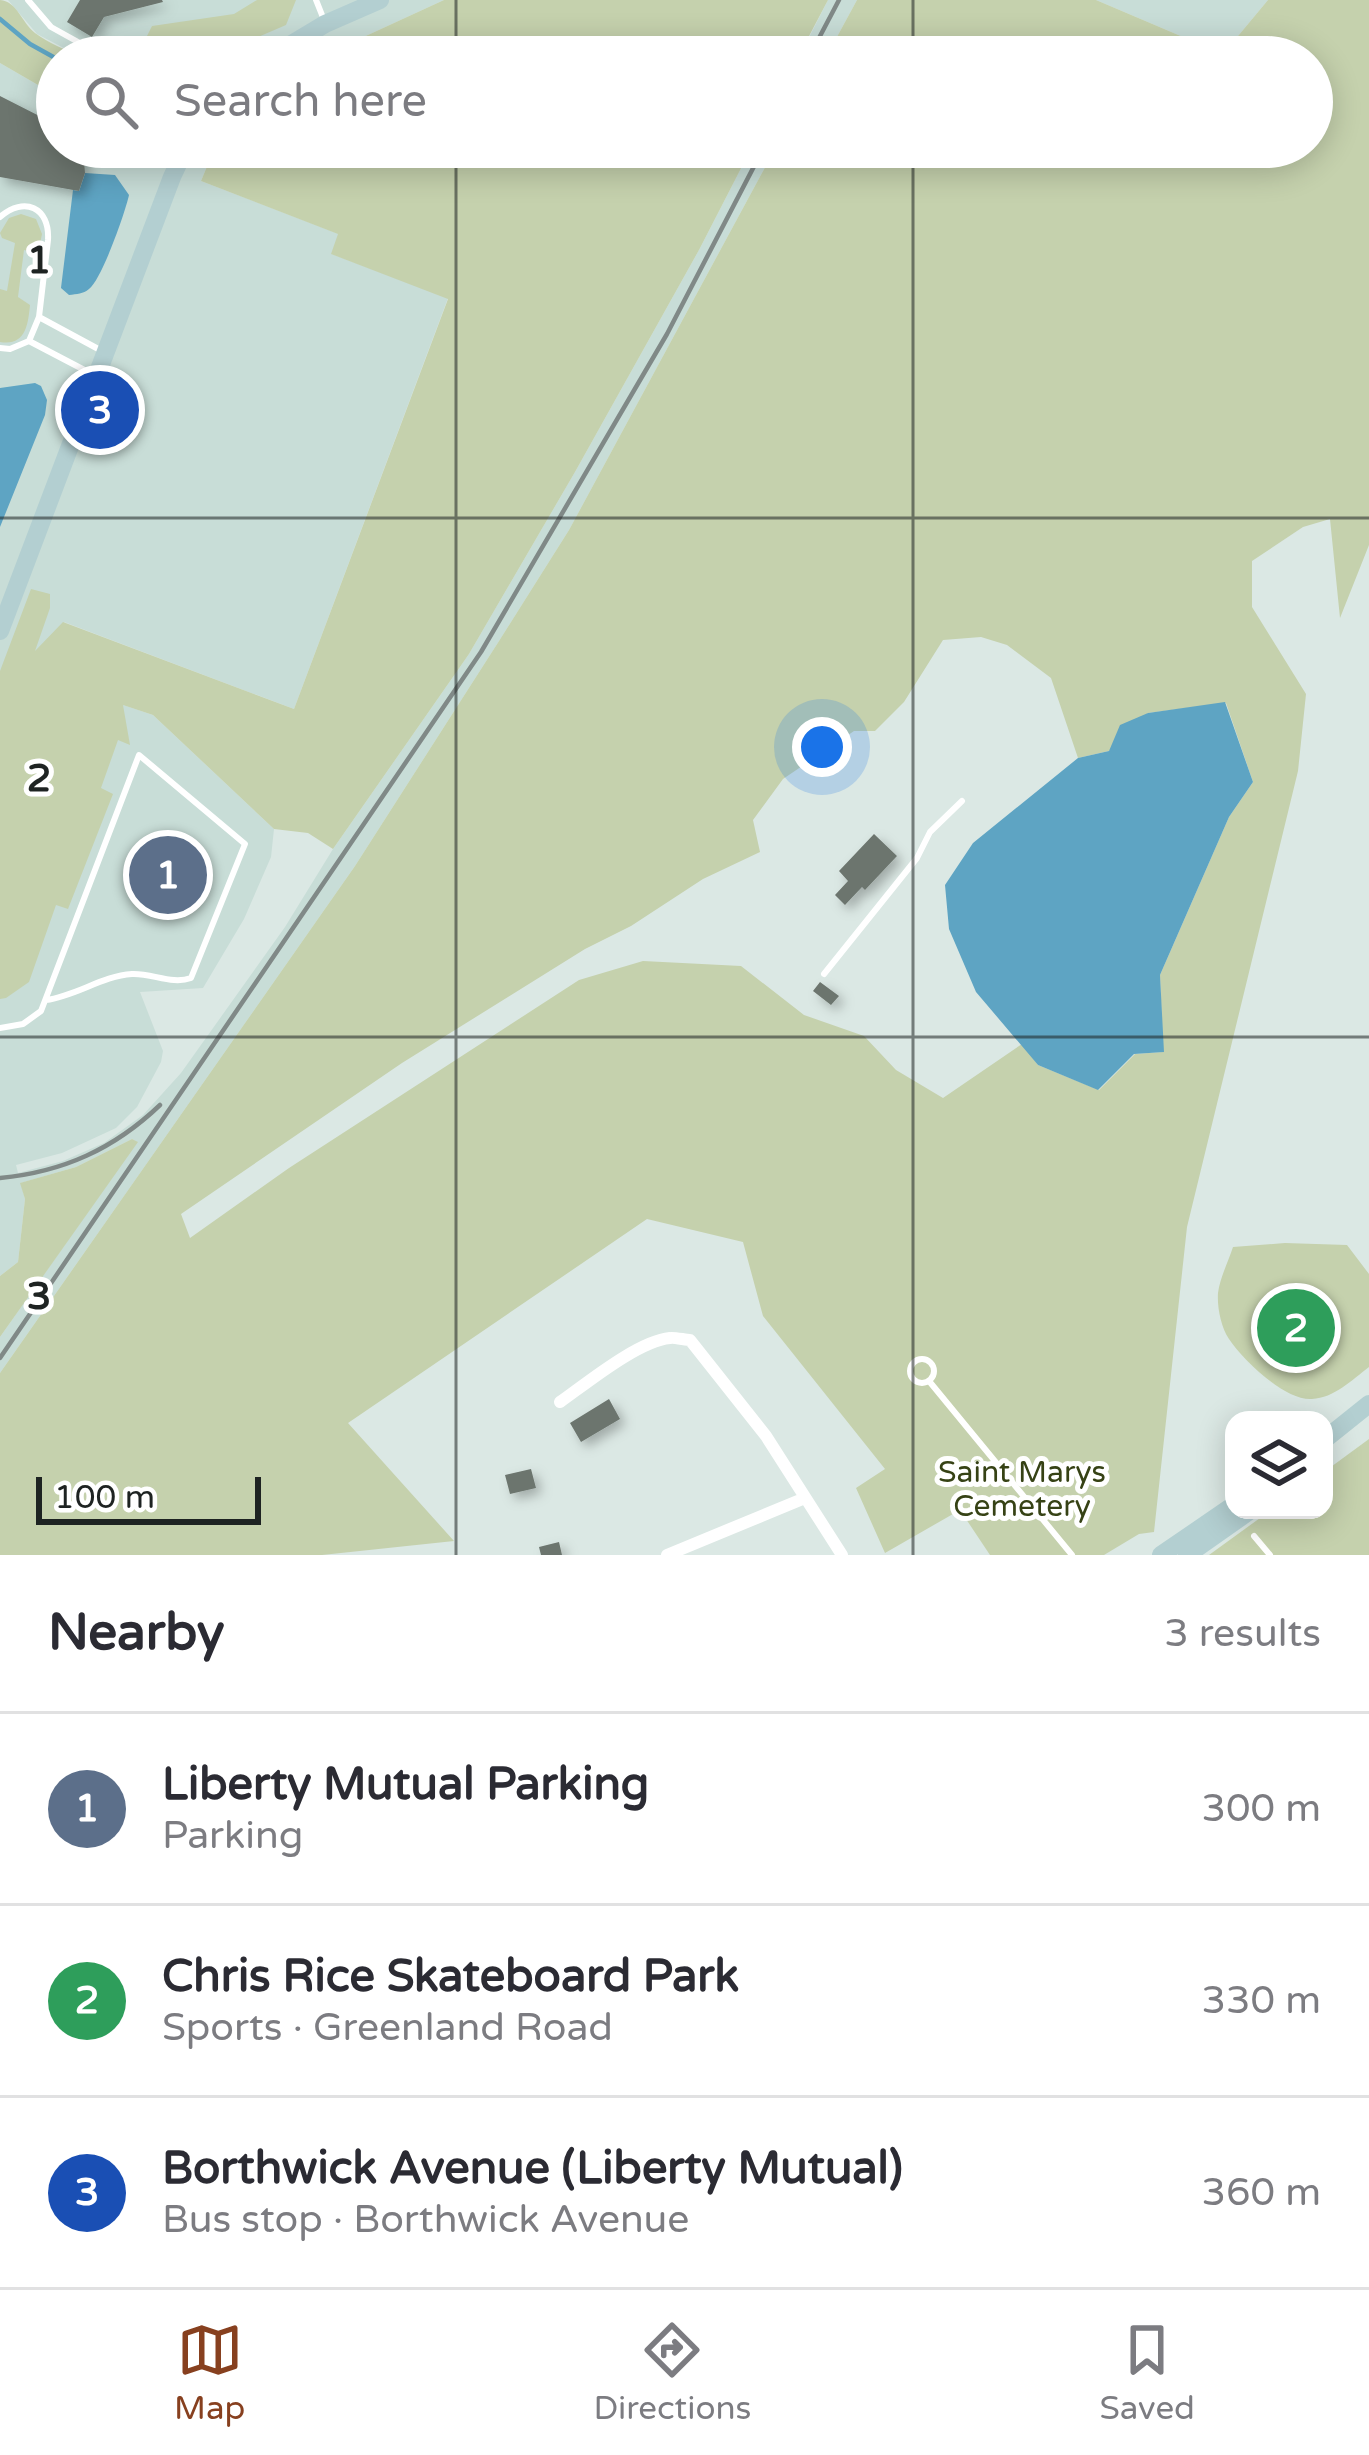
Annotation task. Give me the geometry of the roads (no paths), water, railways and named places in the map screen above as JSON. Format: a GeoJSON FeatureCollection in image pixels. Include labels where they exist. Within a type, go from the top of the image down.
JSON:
{"type":"FeatureCollection","features":[{"type":"Feature","properties":{"kind":"street"},"geometry":{"type":"LineString","coordinates":[[305,36],[380,0]]}},
{"type":"Feature","properties":{"kind":"street"},"geometry":{"type":"LineString","coordinates":[[0,631],[177,168]]}},
{"type":"Feature","properties":{"kind":"street"},"geometry":{"type":"LineString","coordinates":[[560,1402],[615,1363],[652,1344],[672,1337],[690,1340],[766,1436],[842,1555]]}},
{"type":"Feature","properties":{"kind":"street"},"geometry":{"type":"LineString","coordinates":[[1333,1433],[1369,1404]]}},
{"type":"Feature","properties":{"kind":"street"},"geometry":{"type":"LineString","coordinates":[[667,1555],[805,1498]]}},
{"type":"Feature","properties":{"kind":"street"},"geometry":{"type":"LineString","coordinates":[[1176,1551],[1225,1512]]}},
{"type":"Feature","properties":{"kind":"street"},"geometry":{"type":"LineString","coordinates":[[1176,1551],[1235,1519]]}},
{"type":"Feature","properties":{"kind":"lane"},"geometry":{"type":"LineString","coordinates":[[316,0],[325,24]]}},
{"type":"Feature","properties":{"kind":"lane"},"geometry":{"type":"LineString","coordinates":[[32,2],[51,27],[67,36]]}},
{"type":"Feature","properties":{"kind":"lane"},"geometry":{"type":"LineString","coordinates":[[0,217],[23,206],[35,209],[47,221],[48,240],[39,317],[29,341],[10,350],[0,348]]}},
{"type":"Feature","properties":{"kind":"lane"},"geometry":{"type":"LineString","coordinates":[[39,317],[105,352]]}},
{"type":"Feature","properties":{"kind":"lane"},"geometry":{"type":"LineString","coordinates":[[29,341],[96,376]]}},
{"type":"Feature","properties":{"kind":"lane"},"geometry":{"type":"LineString","coordinates":[[0,1028],[34,1018],[46,1000],[139,755],[245,844],[191,978],[184,982],[122,976],[46,1000]]}},
{"type":"Feature","properties":{"kind":"lane"},"geometry":{"type":"LineString","coordinates":[[824,974],[917,858],[930,832],[962,802]]}},
{"type":"Feature","properties":{"kind":"lane"},"geometry":{"type":"LineString","coordinates":[[923,1359],[933,1366],[929,1381],[918,1383],[912,1378],[910,1367],[915,1361],[923,1359]]}},
{"type":"Feature","properties":{"kind":"lane"},"geometry":{"type":"LineString","coordinates":[[929,1381],[1072,1555]]}},
{"type":"Feature","properties":{"kind":"lane"},"geometry":{"type":"LineString","coordinates":[[1254,1536],[1270,1555]]}},
{"type":"Feature","properties":{"kind":"water"},"geometry":{"type":"Polygon","coordinates":[[[85,173],[115,175],[129,195],[94,283],[84,292],[69,295],[61,288],[73,190],[79,191],[85,173]]]}},
{"type":"Feature","properties":{"kind":"water"},"geometry":{"type":"Polygon","coordinates":[[[35,383],[47,400],[45,415],[0,527],[0,388],[35,383]]]}},
{"type":"Feature","properties":{"kind":"water"},"geometry":{"type":"Polygon","coordinates":[[[1225,702],[1253,782],[1229,817],[1160,975],[1164,1052],[1134,1054],[1098,1090],[1038,1065],[976,992],[949,929],[945,885],[973,843],[1078,758],[1109,751],[1120,725],[1148,713],[1225,702]]]}},
{"type":"Feature","properties":{"kind":"waterway"},"geometry":{"type":"LineString","coordinates":[[0,19],[36,47]]}},
{"type":"Feature","properties":{"kind":"railway"},"geometry":{"type":"LineString","coordinates":[[820,36],[839,0]]}},
{"type":"Feature","properties":{"kind":"railway"},"geometry":{"type":"LineString","coordinates":[[0,1358],[481,652],[667,334],[753,168]]}},
{"type":"Feature","properties":{"kind":"railway"},"geometry":{"type":"LineString","coordinates":[[0,1178],[86,1156],[160,1105]]}},
{"type":"Feature","properties":{"kind":"place","name":"Borthwick Avenue (Liberty Mutual)"},"geometry":{"type":"Point","coordinates":[100,410]}},
{"type":"Feature","properties":{"kind":"place","name":"Liberty Mutual Parking"},"geometry":{"type":"Point","coordinates":[168,875]}},
{"type":"Feature","properties":{"kind":"place","name":"Chris Rice Skateboard Park"},"geometry":{"type":"Point","coordinates":[1296,1328]}},
{"type":"Feature","properties":{"kind":"park label","name":"Saint Marys Cemetery"},"geometry":{"type":"Point","coordinates":[1022,1489]}}]}
